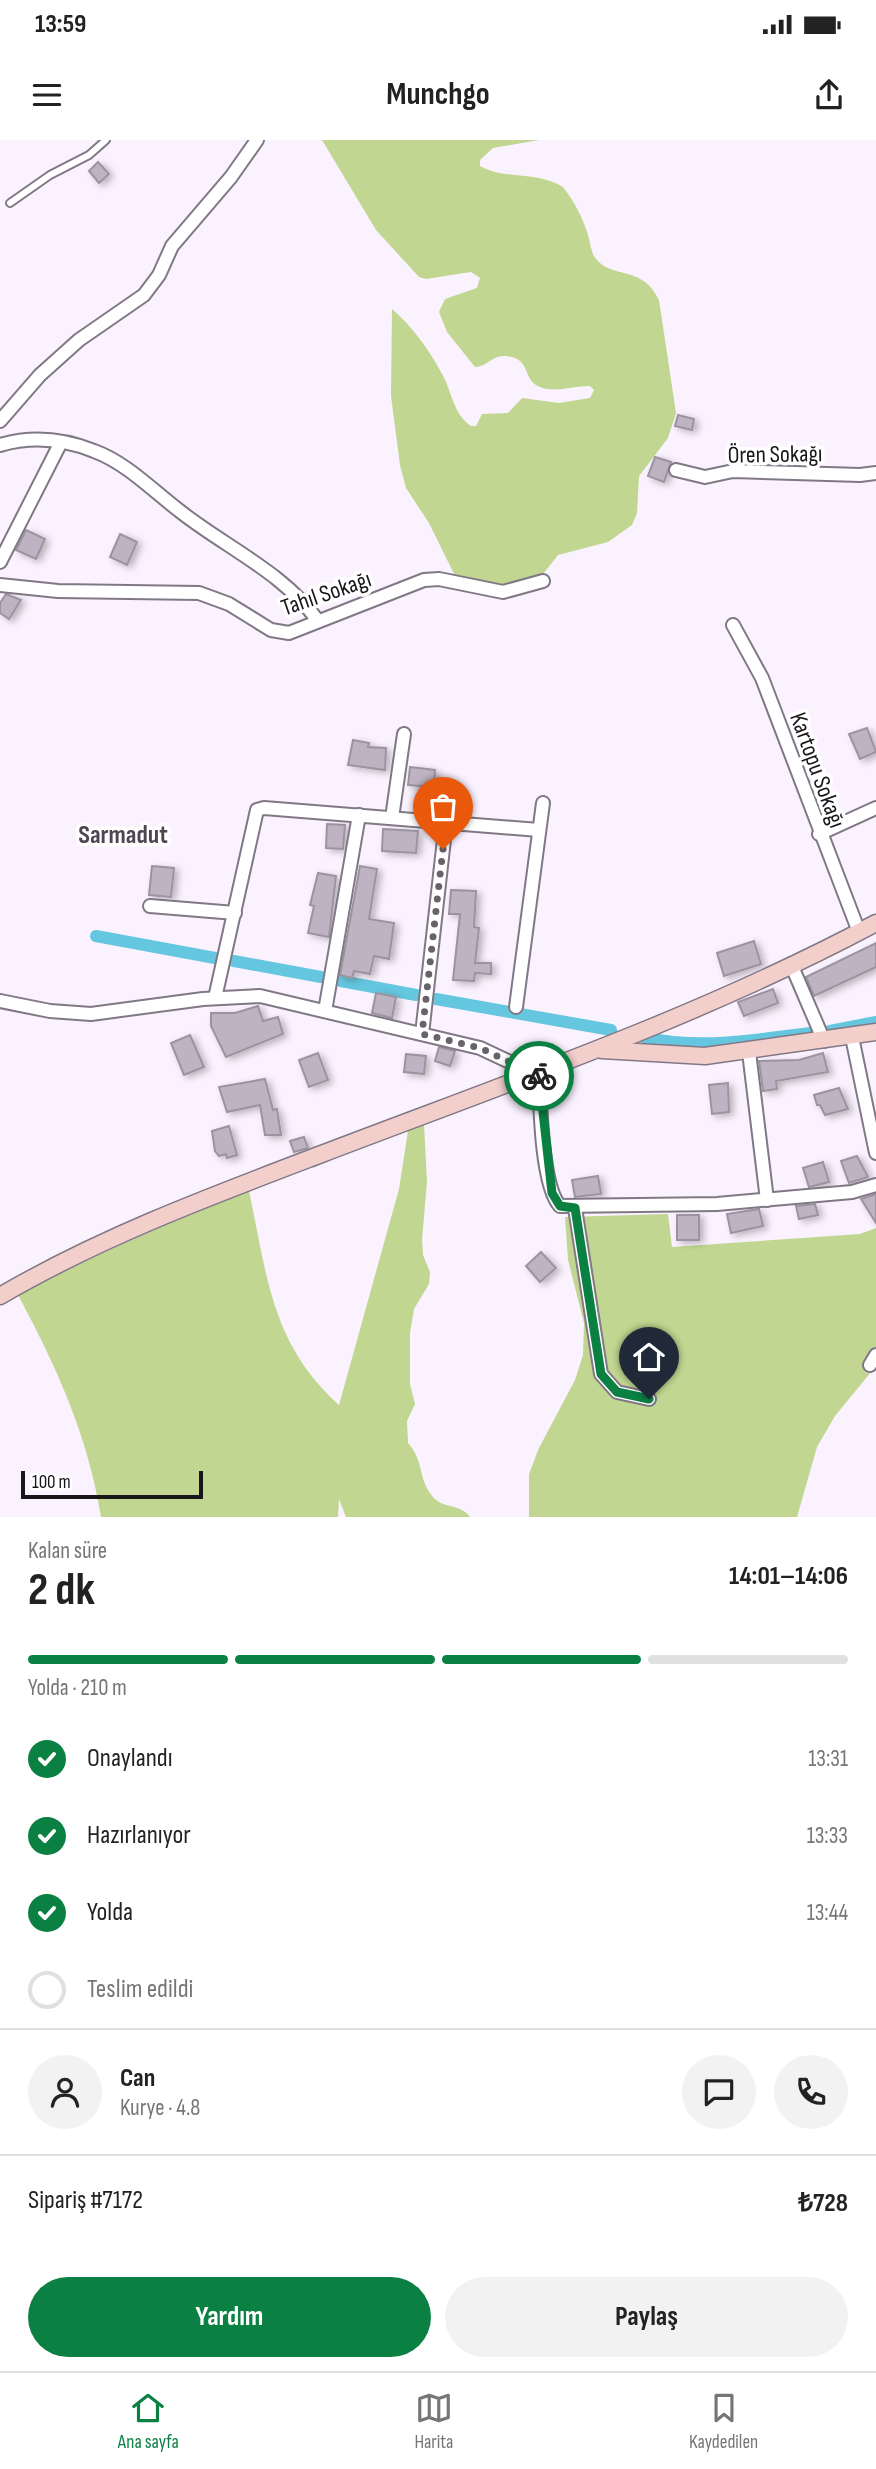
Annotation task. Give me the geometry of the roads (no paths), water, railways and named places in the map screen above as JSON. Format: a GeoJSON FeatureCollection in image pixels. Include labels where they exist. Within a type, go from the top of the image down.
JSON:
{"type":"FeatureCollection","features":[{"type":"Feature","properties":{"kind":"main road"},"geometry":{"type":"LineString","coordinates":[[0,1296],[83,1251],[219,1193],[600,1050],[876,923]]}},
{"type":"Feature","properties":{"kind":"main road"},"geometry":{"type":"LineString","coordinates":[[600,1050],[690,1056],[749,1052],[876,1032]]}},
{"type":"Feature","properties":{"kind":"street"},"geometry":{"type":"LineString","coordinates":[[0,421],[40,375],[79,340],[144,295],[159,275],[172,246],[231,177],[257,140]]}},
{"type":"Feature","properties":{"kind":"street"},"geometry":{"type":"LineString","coordinates":[[0,445],[29,440],[61,442],[97,452],[122,465],[181,513],[282,584],[304,603],[318,621]]}},
{"type":"Feature","properties":{"kind":"street"},"geometry":{"type":"LineString","coordinates":[[0,562],[61,442]]}},
{"type":"Feature","properties":{"kind":"street","name":"Ören Sokağı"},"geometry":{"type":"LineString","coordinates":[[676,470],[705,477],[733,471],[851,475],[876,473]]}},
{"type":"Feature","properties":{"kind":"street","name":"Tahıl Sokağı"},"geometry":{"type":"LineString","coordinates":[[0,585],[58,592],[199,593],[229,604],[281,633],[424,580],[439,579],[503,592],[543,581]]}},
{"type":"Feature","properties":{"kind":"street","name":"Kartopu Sokağı"},"geometry":{"type":"LineString","coordinates":[[733,625],[762,678],[819,834],[859,932]]}},
{"type":"Feature","properties":{"kind":"street"},"geometry":{"type":"LineString","coordinates":[[392,818],[404,734]]}},
{"type":"Feature","properties":{"kind":"street"},"geometry":{"type":"LineString","coordinates":[[516,1007],[543,803]]}},
{"type":"Feature","properties":{"kind":"street"},"geometry":{"type":"LineString","coordinates":[[215,998],[257,810],[264,808],[539,830]]}},
{"type":"Feature","properties":{"kind":"street"},"geometry":{"type":"LineString","coordinates":[[819,834],[876,808]]}},
{"type":"Feature","properties":{"kind":"street"},"geometry":{"type":"LineString","coordinates":[[326,1011],[359,816]]}},
{"type":"Feature","properties":{"kind":"street"},"geometry":{"type":"LineString","coordinates":[[422,1034],[446,822]]}},
{"type":"Feature","properties":{"kind":"street"},"geometry":{"type":"LineString","coordinates":[[150,906],[235,913]]}},
{"type":"Feature","properties":{"kind":"street"},"geometry":{"type":"LineString","coordinates":[[791,964],[824,1041]]}},
{"type":"Feature","properties":{"kind":"street"},"geometry":{"type":"LineString","coordinates":[[0,1001],[50,1011],[91,1014],[215,998],[260,996],[480,1048],[536,1072],[552,1193],[560,1206],[575,1208],[766,1200],[852,1192],[876,1185]]}},
{"type":"Feature","properties":{"kind":"street"},"geometry":{"type":"LineString","coordinates":[[852,1037],[876,1153]]}},
{"type":"Feature","properties":{"kind":"street"},"geometry":{"type":"LineString","coordinates":[[749,1052],[766,1200]]}},
{"type":"Feature","properties":{"kind":"street"},"geometry":{"type":"LineString","coordinates":[[575,1208],[601,1374],[617,1392],[649,1399]]}},
{"type":"Feature","properties":{"kind":"lane"},"geometry":{"type":"LineString","coordinates":[[10,203],[57,170],[89,155],[106,140]]}},
{"type":"Feature","properties":{"kind":"waterway"},"geometry":{"type":"LineString","coordinates":[[96,936],[215,958]]}},
{"type":"Feature","properties":{"kind":"waterway"},"geometry":{"type":"LineString","coordinates":[[234,961],[321,977]]}},
{"type":"Feature","properties":{"kind":"waterway"},"geometry":{"type":"LineString","coordinates":[[341,981],[416,995]]}},
{"type":"Feature","properties":{"kind":"waterway"},"geometry":{"type":"LineString","coordinates":[[436,999],[611,1030]]}},
{"type":"Feature","properties":{"kind":"waterway"},"geometry":{"type":"LineString","coordinates":[[830,1031],[876,1022]]}},
{"type":"Feature","properties":{"kind":"waterway"},"geometry":{"type":"LineString","coordinates":[[643,1037],[707,1043],[810,1033]]}},
{"type":"Feature","properties":{"kind":"district","name":"Sarmadut"},"geometry":{"type":"Point","coordinates":[123,834]}}]}
